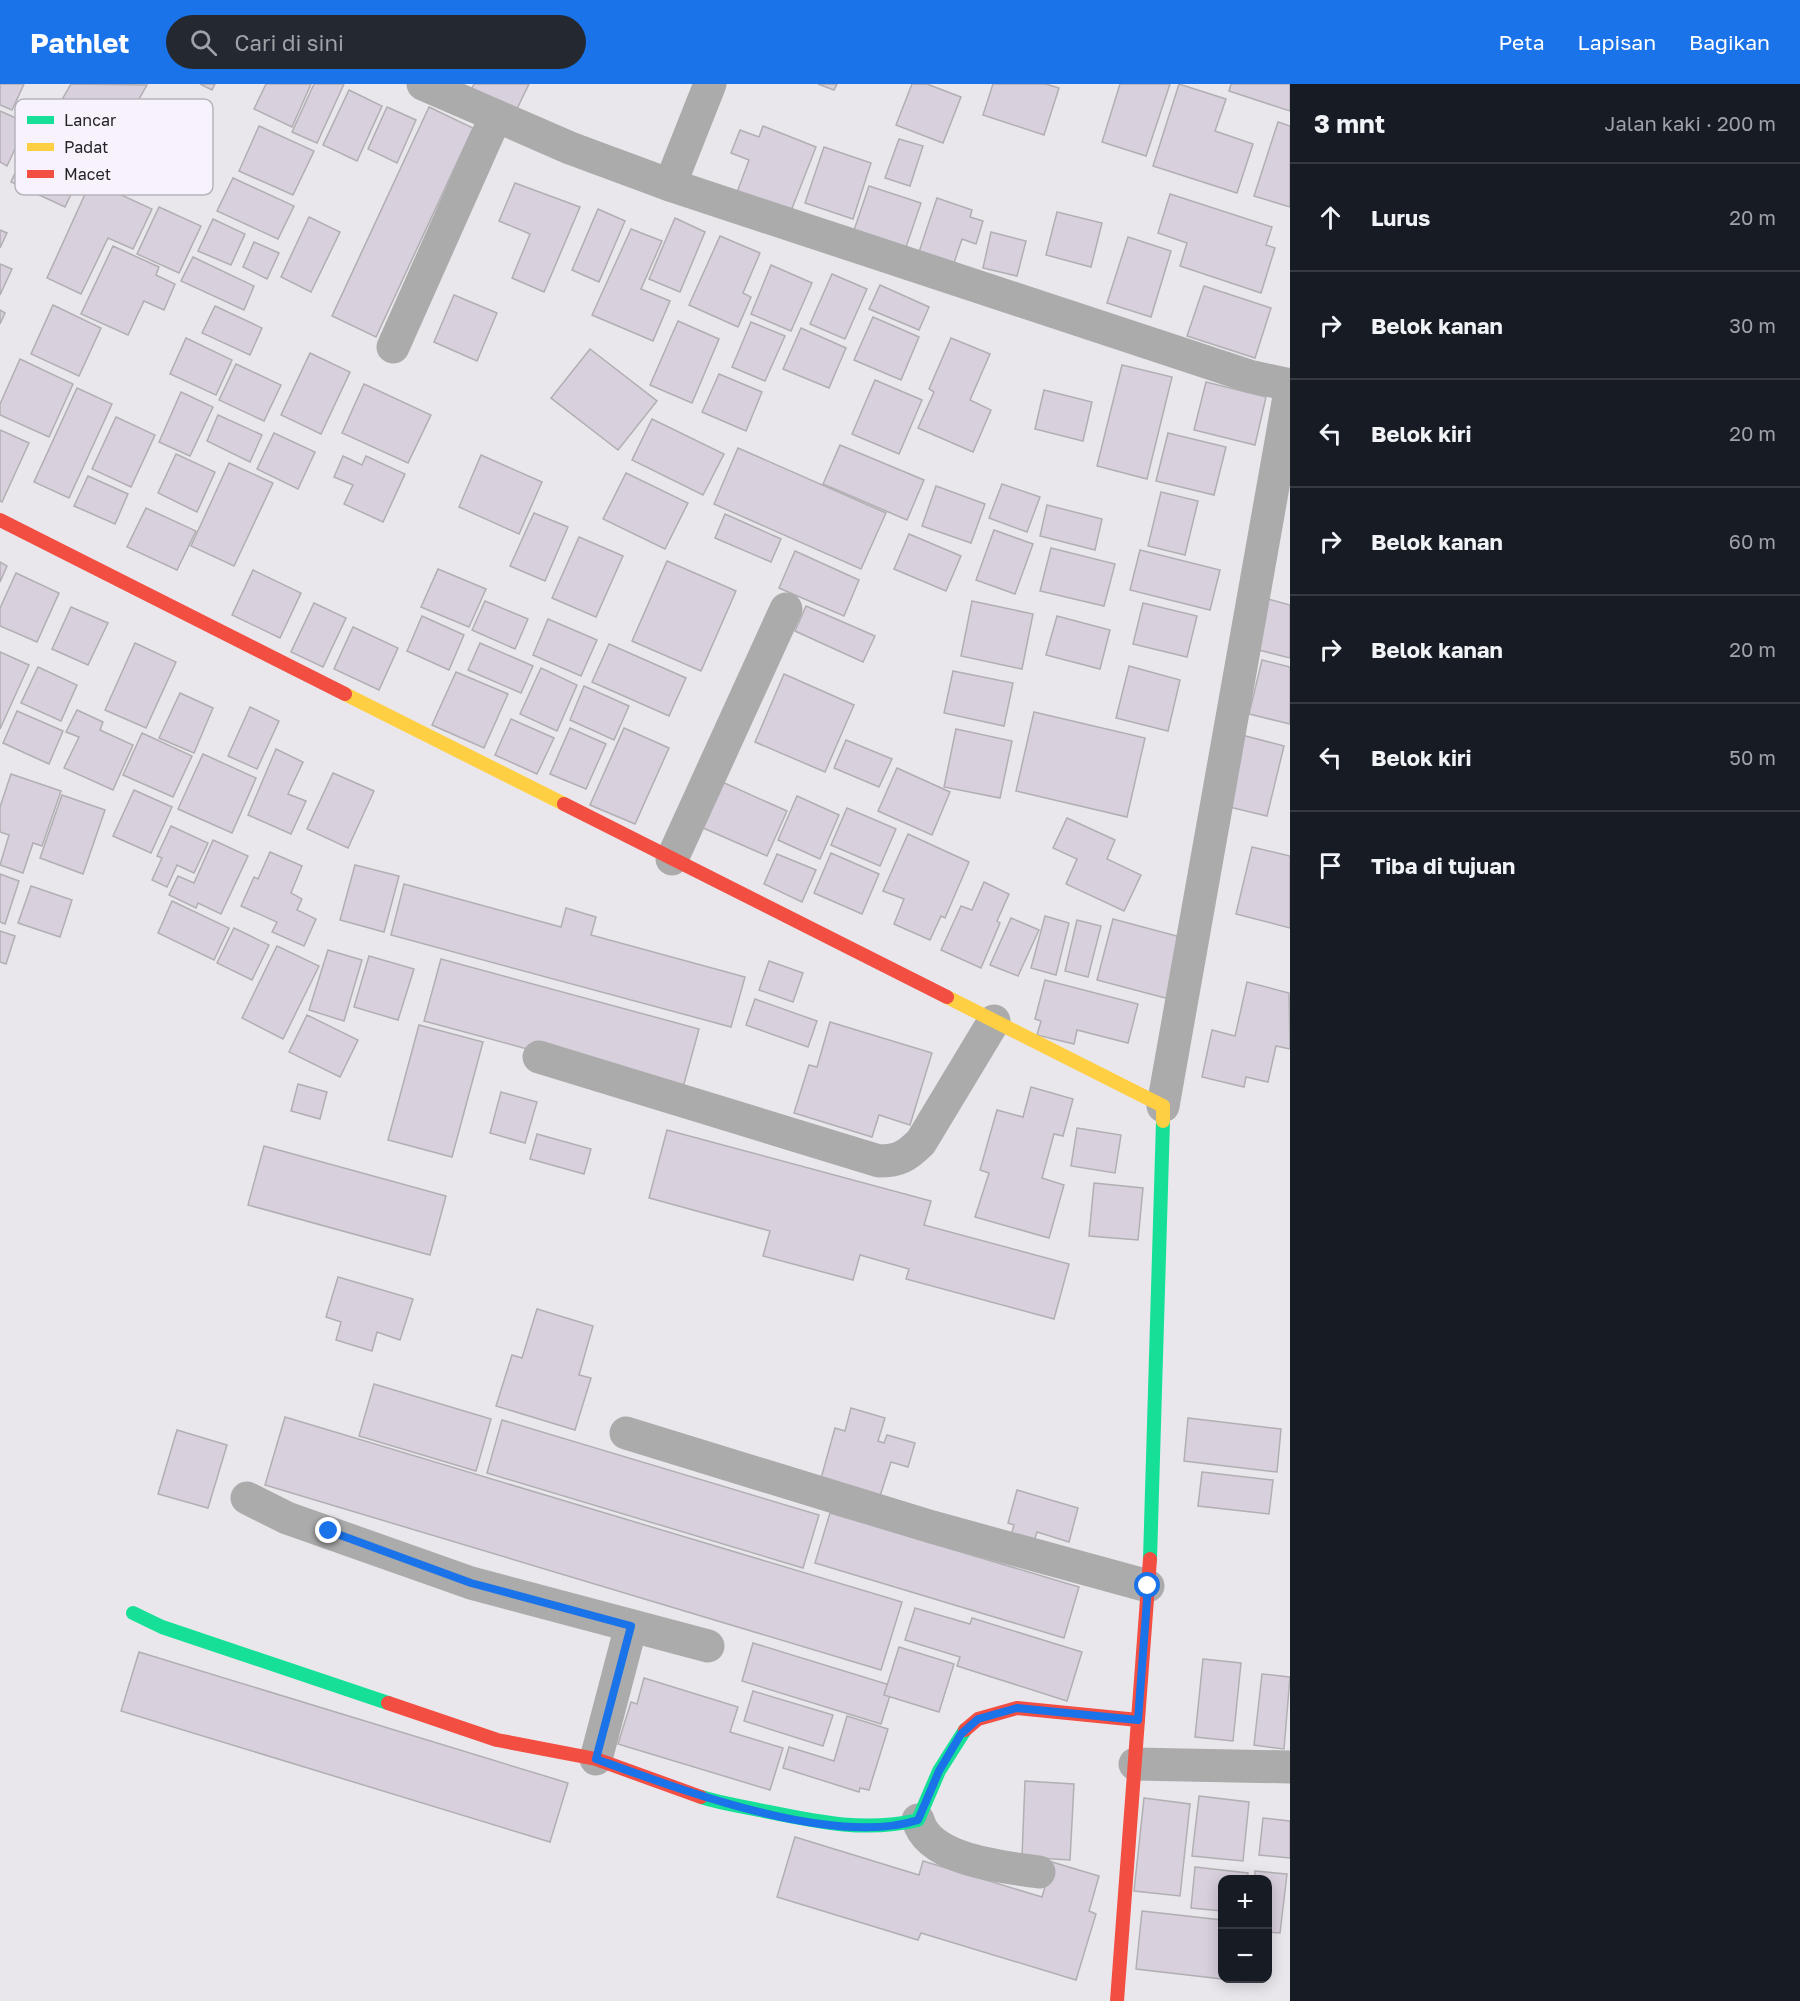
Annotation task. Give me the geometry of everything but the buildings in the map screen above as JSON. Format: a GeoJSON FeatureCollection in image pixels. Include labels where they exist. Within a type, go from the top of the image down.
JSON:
{"type":"FeatureCollection","features":[{"type":"Feature","properties":{"kind":"street"},"geometry":{"type":"LineString","coordinates":[[423,84],[570,148],[670,186],[1249,376],[1290,386]]}},
{"type":"Feature","properties":{"kind":"street"},"geometry":{"type":"LineString","coordinates":[[670,186],[710,84]]}},
{"type":"Feature","properties":{"kind":"street"},"geometry":{"type":"LineString","coordinates":[[393,347],[496,116]]}},
{"type":"Feature","properties":{"kind":"street"},"geometry":{"type":"LineString","coordinates":[[1117,2001],[1148,1586],[1163,1106],[1290,391]]}},
{"type":"Feature","properties":{"kind":"street"},"geometry":{"type":"LineString","coordinates":[[0,520],[1163,1106]]}},
{"type":"Feature","properties":{"kind":"street"},"geometry":{"type":"LineString","coordinates":[[672,859],[786,609]]}},
{"type":"Feature","properties":{"kind":"street"},"geometry":{"type":"LineString","coordinates":[[539,1057],[879,1161],[896,1161],[909,1154],[921,1142],[994,1021]]}},
{"type":"Feature","properties":{"kind":"street"},"geometry":{"type":"LineString","coordinates":[[626,1433],[932,1527],[1148,1586]]}},
{"type":"Feature","properties":{"kind":"street"},"geometry":{"type":"LineString","coordinates":[[247,1498],[287,1518],[471,1583],[708,1646]]}},
{"type":"Feature","properties":{"kind":"street"},"geometry":{"type":"LineString","coordinates":[[133,1613],[162,1627],[497,1740],[596,1759],[704,1798],[806,1820],[880,1828],[918,1820]]}},
{"type":"Feature","properties":{"kind":"street"},"geometry":{"type":"LineString","coordinates":[[596,1759],[631,1626]]}},
{"type":"Feature","properties":{"kind":"street"},"geometry":{"type":"LineString","coordinates":[[1039,1872],[980,1864],[940,1846],[920,1828],[918,1820],[939,1771],[961,1734],[978,1719],[1017,1708],[1138,1720]]}},
{"type":"Feature","properties":{"kind":"street"},"geometry":{"type":"LineString","coordinates":[[1135,1764],[1290,1767]]}},
{"type":"Feature","properties":{"kind":"traffic: fast"},"geometry":{"type":"LineString","coordinates":[[1150,1559],[1163,1121]]}},
{"type":"Feature","properties":{"kind":"traffic: fast"},"geometry":{"type":"LineString","coordinates":[[133,1613],[162,1627],[388,1703]]}},
{"type":"Feature","properties":{"kind":"traffic: fast"},"geometry":{"type":"LineString","coordinates":[[701,1797],[838,1824],[878,1825],[918,1820],[939,1771],[965,1730]]}},
{"type":"Feature","properties":{"kind":"traffic: slow"},"geometry":{"type":"LineString","coordinates":[[345,694],[564,804]]}},
{"type":"Feature","properties":{"kind":"traffic: slow"},"geometry":{"type":"LineString","coordinates":[[947,997],[1163,1106],[1163,1121]]}},
{"type":"Feature","properties":{"kind":"traffic: jam"},"geometry":{"type":"LineString","coordinates":[[0,520],[345,694]]}},
{"type":"Feature","properties":{"kind":"traffic: jam"},"geometry":{"type":"LineString","coordinates":[[564,804],[947,997]]}},
{"type":"Feature","properties":{"kind":"traffic: jam"},"geometry":{"type":"LineString","coordinates":[[1117,2001],[1150,1559]]}},
{"type":"Feature","properties":{"kind":"traffic: jam"},"geometry":{"type":"LineString","coordinates":[[388,1703],[497,1740],[596,1759],[701,1797]]}},
{"type":"Feature","properties":{"kind":"traffic: jam"},"geometry":{"type":"LineString","coordinates":[[965,1730],[978,1719],[1017,1708],[1138,1720]]}},
{"type":"Feature","properties":{"kind":"route"},"geometry":{"type":"LineString","coordinates":[[329,1531],[471,1583],[631,1626],[596,1759],[704,1798],[806,1820],[866,1828],[894,1826],[918,1820],[922,1806],[939,1771],[961,1734],[978,1719],[1017,1708],[1138,1720],[1148,1586]]}}]}
